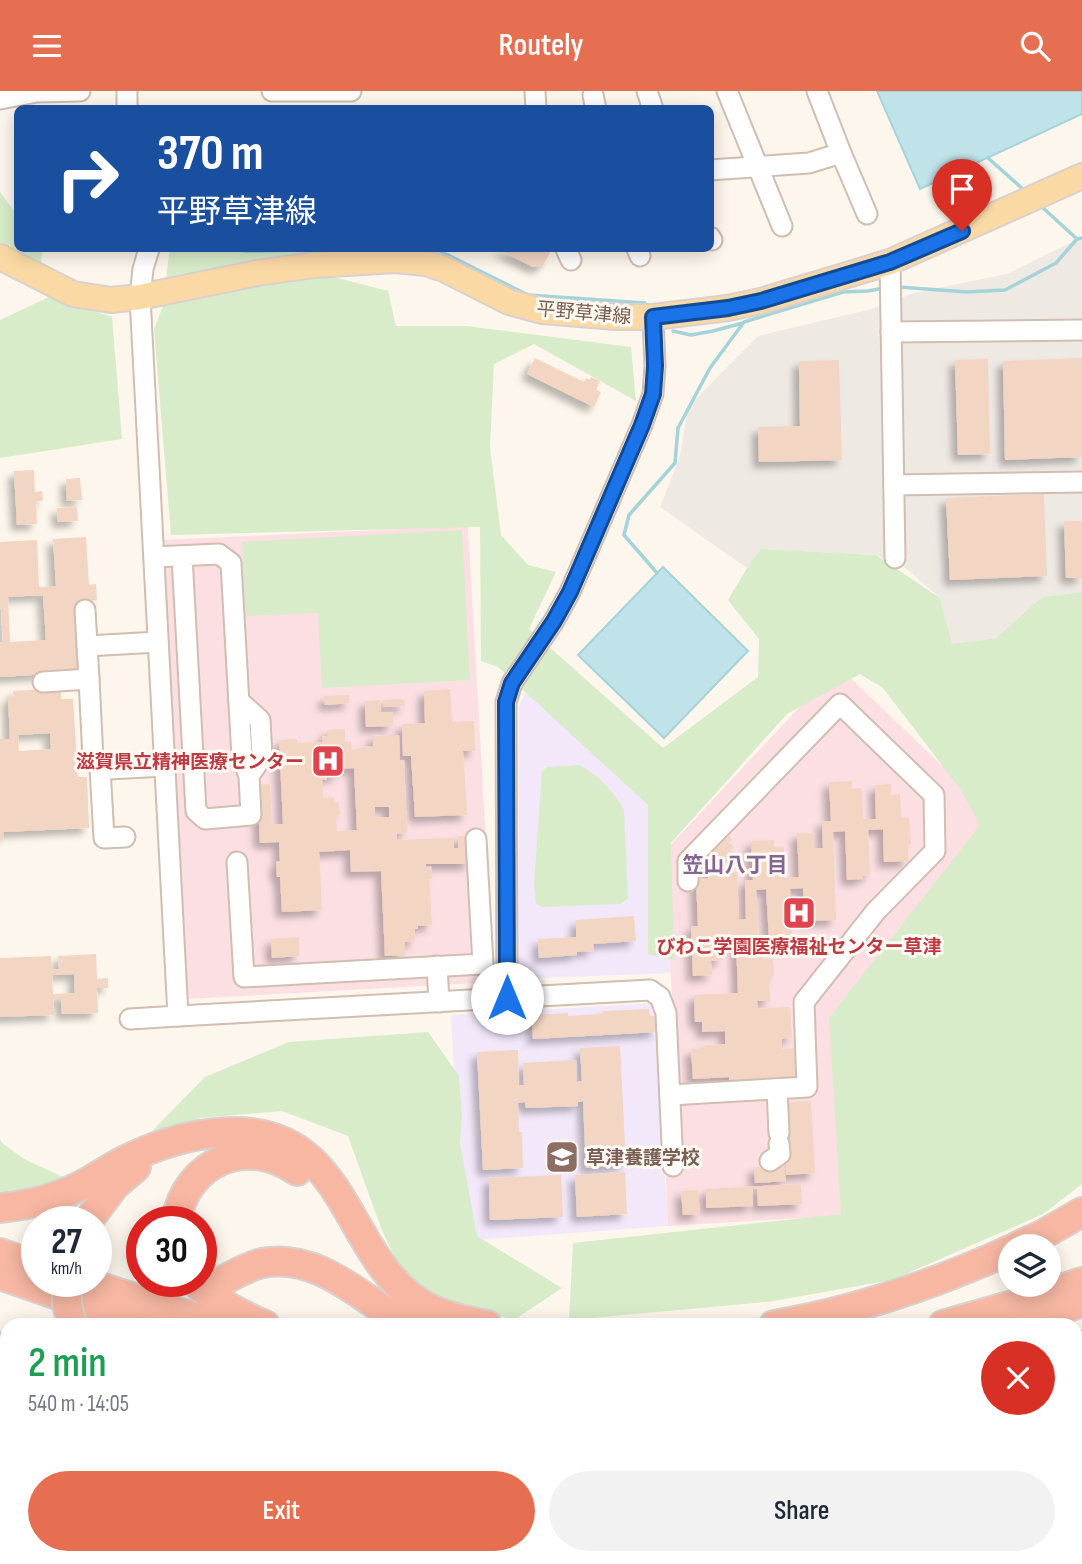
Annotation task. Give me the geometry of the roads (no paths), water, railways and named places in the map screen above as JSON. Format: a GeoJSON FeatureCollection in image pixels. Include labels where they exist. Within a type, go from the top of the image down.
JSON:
{"type":"FeatureCollection","features":[{"type":"Feature","properties":{"kind":"highway"},"geometry":{"type":"LineString","coordinates":[[0,1208],[52,1198],[87,1183],[133,1156],[187,1138],[238,1132],[266,1136],[290,1145],[309,1158],[326,1175],[372,1250],[400,1287],[418,1302],[460,1318]]}},
{"type":"Feature","properties":{"kind":"highway"},"geometry":{"type":"LineString","coordinates":[[99,1206],[115,1185],[134,1168],[187,1138]]}},
{"type":"Feature","properties":{"kind":"highway"},"geometry":{"type":"LineString","coordinates":[[178,1206],[188,1188],[214,1163],[251,1155],[269,1157],[288,1164],[306,1177],[321,1194],[362,1263],[384,1292],[418,1318]]}},
{"type":"Feature","properties":{"kind":"highway"},"geometry":{"type":"LineString","coordinates":[[1044,1234],[1082,1212]]}},
{"type":"Feature","properties":{"kind":"highway"},"geometry":{"type":"LineString","coordinates":[[1061,1241],[1082,1230]]}},
{"type":"Feature","properties":{"kind":"highway"},"geometry":{"type":"LineString","coordinates":[[0,1254],[21,1261]]}},
{"type":"Feature","properties":{"kind":"highway"},"geometry":{"type":"LineString","coordinates":[[810,1318],[922,1286],[998,1255]]}},
{"type":"Feature","properties":{"kind":"highway"},"geometry":{"type":"LineString","coordinates":[[217,1278],[260,1264],[279,1261],[296,1263],[330,1276],[396,1318]]}},
{"type":"Feature","properties":{"kind":"highway"},"geometry":{"type":"LineString","coordinates":[[964,1318],[1082,1270]]}},
{"type":"Feature","properties":{"kind":"highway"},"geometry":{"type":"LineString","coordinates":[[871,1318],[956,1289],[998,1271]]}},
{"type":"Feature","properties":{"kind":"highway"},"geometry":{"type":"LineString","coordinates":[[0,1275],[125,1318]]}},
{"type":"Feature","properties":{"kind":"highway"},"geometry":{"type":"LineString","coordinates":[[967,1318],[1082,1282]]}},
{"type":"Feature","properties":{"kind":"highway"},"geometry":{"type":"LineString","coordinates":[[112,1290],[200,1318]]}},
{"type":"Feature","properties":{"kind":"highway"},"geometry":{"type":"LineString","coordinates":[[67,1297],[70,1318]]}},
{"type":"Feature","properties":{"kind":"highway"},"geometry":{"type":"LineString","coordinates":[[212,1297],[230,1310],[249,1318]]}},
{"type":"Feature","properties":{"kind":"highway"},"geometry":{"type":"LineString","coordinates":[[1037,1318],[1082,1302]]}},
{"type":"Feature","properties":{"kind":"main road","name":"平野草津線"},"geometry":{"type":"LineString","coordinates":[[0,257],[73,294],[111,300],[314,265],[396,260],[425,263],[444,269],[509,302],[542,311],[653,317],[728,308],[891,280],[1082,176]]}},
{"type":"Feature","properties":{"kind":"street"},"geometry":{"type":"LineString","coordinates":[[0,99],[37,93],[80,91]]}},
{"type":"Feature","properties":{"kind":"street"},"geometry":{"type":"LineString","coordinates":[[272,91],[351,91]]}},
{"type":"Feature","properties":{"kind":"street"},"geometry":{"type":"LineString","coordinates":[[727,91],[782,226]]}},
{"type":"Feature","properties":{"kind":"street"},"geometry":{"type":"LineString","coordinates":[[817,91],[867,214]]}},
{"type":"Feature","properties":{"kind":"street"},"geometry":{"type":"LineString","coordinates":[[714,170],[809,163],[841,153]]}},
{"type":"Feature","properties":{"kind":"street"},"geometry":{"type":"LineString","coordinates":[[148,252],[140,297],[178,1016]]}},
{"type":"Feature","properties":{"kind":"street"},"geometry":{"type":"LineString","coordinates":[[891,280],[895,558]]}},
{"type":"Feature","properties":{"kind":"street"},"geometry":{"type":"LineString","coordinates":[[507,998],[506,702],[512,683],[570,592],[642,425],[653,394],[653,317]]}},
{"type":"Feature","properties":{"kind":"street"},"geometry":{"type":"LineString","coordinates":[[891,333],[1082,330]]}},
{"type":"Feature","properties":{"kind":"street"},"geometry":{"type":"LineString","coordinates":[[894,485],[1082,482]]}},
{"type":"Feature","properties":{"kind":"street"},"geometry":{"type":"LineString","coordinates":[[154,557],[219,554],[231,563],[239,701],[260,720],[262,757],[249,776],[251,815],[205,819],[196,811],[182,556]]}},
{"type":"Feature","properties":{"kind":"street"},"geometry":{"type":"LineString","coordinates":[[85,610],[93,759],[100,768],[104,838],[125,837]]}},
{"type":"Feature","properties":{"kind":"street"},"geometry":{"type":"LineString","coordinates":[[87,646],[158,642]]}},
{"type":"Feature","properties":{"kind":"street"},"geometry":{"type":"LineString","coordinates":[[43,682],[89,680]]}},
{"type":"Feature","properties":{"kind":"street"},"geometry":{"type":"LineString","coordinates":[[670,1095],[807,1087],[804,1002],[876,911],[935,851],[934,796],[841,704],[688,861],[688,881]]}},
{"type":"Feature","properties":{"kind":"street"},"geometry":{"type":"LineString","coordinates":[[100,768],[165,766]]}},
{"type":"Feature","properties":{"kind":"street"},"geometry":{"type":"LineString","coordinates":[[237,862],[244,977],[483,964],[476,839]]}},
{"type":"Feature","properties":{"kind":"street"},"geometry":{"type":"LineString","coordinates":[[437,967],[439,1002]]}},
{"type":"Feature","properties":{"kind":"street"},"geometry":{"type":"LineString","coordinates":[[130,1019],[650,990],[660,997],[666,1013],[673,1166]]}},
{"type":"Feature","properties":{"kind":"street"},"geometry":{"type":"LineString","coordinates":[[776,1146],[777,1089]]}},
{"type":"Feature","properties":{"kind":"water"},"geometry":{"type":"Polygon","coordinates":[[[877,91],[1082,91],[1082,114],[920,189],[877,91]]]}},
{"type":"Feature","properties":{"kind":"water"},"geometry":{"type":"Polygon","coordinates":[[[663,567],[748,651],[664,738],[578,655],[663,567]]]}},
{"type":"Feature","properties":{"kind":"waterway"},"geometry":{"type":"LineString","coordinates":[[988,158],[1024,190]]}},
{"type":"Feature","properties":{"kind":"waterway"},"geometry":{"type":"LineString","coordinates":[[1042,207],[1077,239]]}},
{"type":"Feature","properties":{"kind":"waterway"},"geometry":{"type":"LineString","coordinates":[[899,287],[967,292],[1005,290],[1056,263],[1077,239],[1082,238]]}},
{"type":"Feature","properties":{"kind":"waterway"},"geometry":{"type":"LineString","coordinates":[[442,252],[528,295],[645,303]]}},
{"type":"Feature","properties":{"kind":"waterway"},"geometry":{"type":"LineString","coordinates":[[657,573],[624,535],[629,515],[675,463],[678,428],[710,368],[744,322],[843,292],[884,288]]}},
{"type":"Feature","properties":{"kind":"waterway"},"geometry":{"type":"LineString","coordinates":[[673,331],[691,335],[743,323]]}},
{"type":"Feature","properties":{"kind":"place","name":"滋賀県立精神医療センター"},"geometry":{"type":"Point","coordinates":[328,761]}},
{"type":"Feature","properties":{"kind":"place","name":"びわこ学園医療福祉センター草津"},"geometry":{"type":"Point","coordinates":[799,913]}},
{"type":"Feature","properties":{"kind":"place","name":"草津養護学校"},"geometry":{"type":"Point","coordinates":[562,1157]}},
{"type":"Feature","properties":{"kind":"district","name":"笠山八丁目"},"geometry":{"type":"Point","coordinates":[735,865]}}]}
